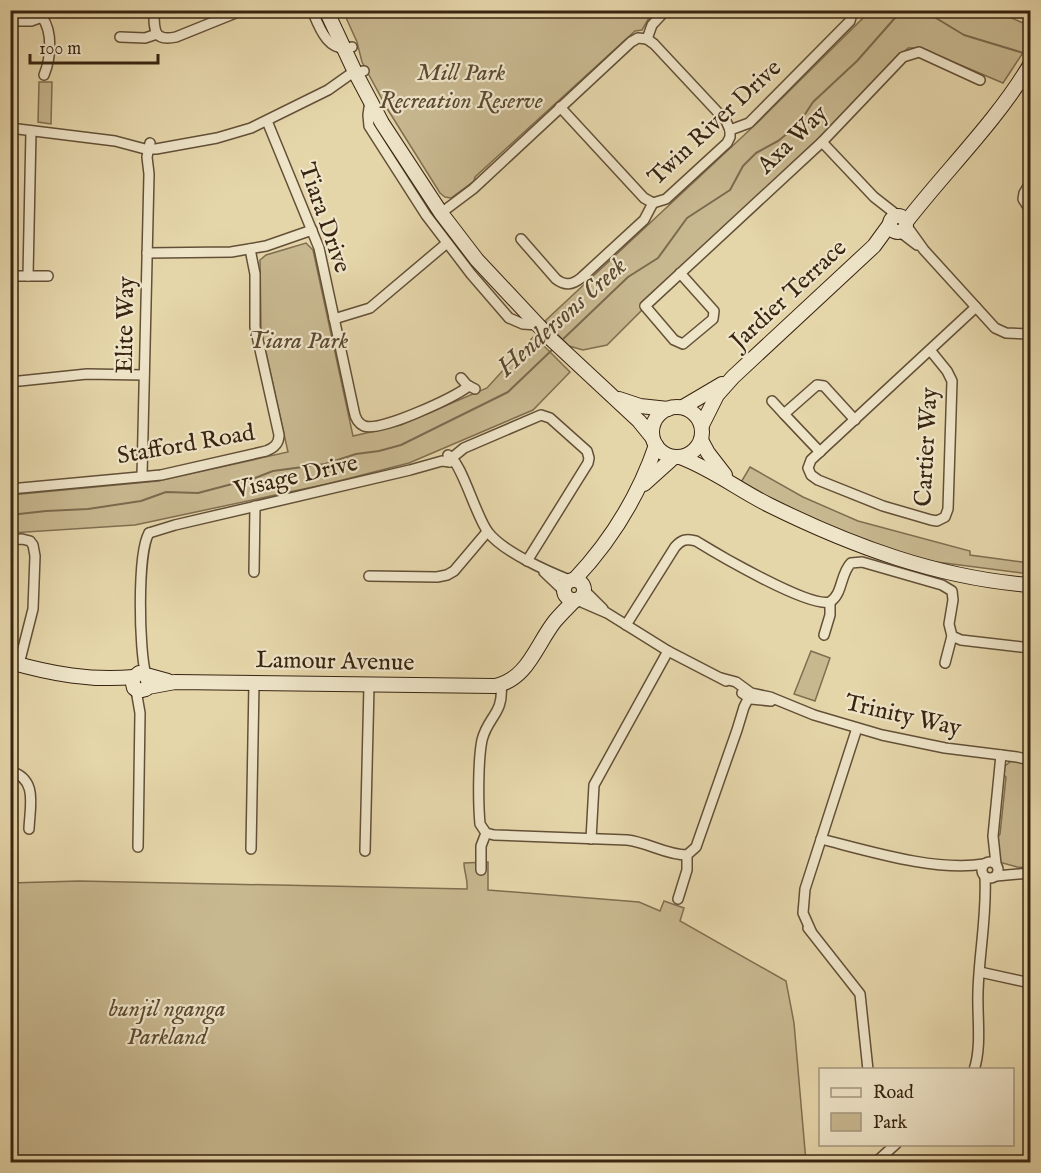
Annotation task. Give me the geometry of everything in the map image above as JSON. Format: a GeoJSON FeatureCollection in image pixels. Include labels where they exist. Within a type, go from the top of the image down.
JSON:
{"type":"FeatureCollection","features":[{"type":"Feature","properties":{"kind":"street"},"geometry":{"type":"LineString","coordinates":[[154,10],[154,26],[157,34],[164,39],[176,37],[243,10]]}},
{"type":"Feature","properties":{"kind":"street"},"geometry":{"type":"LineString","coordinates":[[312,10],[324,38],[333,45],[348,48]]}},
{"type":"Feature","properties":{"kind":"street"},"geometry":{"type":"LineString","coordinates":[[326,10],[348,48]]}},
{"type":"Feature","properties":{"kind":"street"},"geometry":{"type":"LineString","coordinates":[[334,10],[370,101],[414,173],[517,303],[557,345],[639,421],[667,455],[696,463],[820,529],[890,556],[937,571],[1030,585]]}},
{"type":"Feature","properties":{"kind":"street"},"geometry":{"type":"LineString","coordinates":[[647,39],[652,25],[666,10]]}},
{"type":"Feature","properties":{"kind":"street","name":"Twin River Drive"},"geometry":{"type":"LineString","coordinates":[[522,239],[556,279],[563,284],[572,284],[581,278],[644,220],[652,203],[666,199],[727,143],[730,130],[749,123],[850,21],[853,10]]}},
{"type":"Feature","properties":{"kind":"street"},"geometry":{"type":"LineString","coordinates":[[10,21],[31,21],[44,14],[49,32],[48,60],[44,75]]}},
{"type":"Feature","properties":{"kind":"street"},"geometry":{"type":"LineString","coordinates":[[120,37],[146,38],[157,34]]}},
{"type":"Feature","properties":{"kind":"street"},"geometry":{"type":"LineString","coordinates":[[444,210],[473,189],[631,42],[638,39],[647,39],[654,44],[726,122],[730,130]]}},
{"type":"Feature","properties":{"kind":"street","name":"Axa Way"},"geometry":{"type":"LineString","coordinates":[[680,273],[714,311],[713,319],[686,343],[680,344],[645,306],[680,273],[822,142],[903,57],[919,52],[980,80]]}},
{"type":"Feature","properties":{"kind":"street","name":"Jardier Terrace"},"geometry":{"type":"LineString","coordinates":[[702,425],[717,395],[733,377],[924,199],[987,128],[1029,67]]}},
{"type":"Feature","properties":{"kind":"street"},"geometry":{"type":"LineString","coordinates":[[10,128],[150,147],[185,142],[234,133],[267,121],[359,74]]}},
{"type":"Feature","properties":{"kind":"street"},"geometry":{"type":"LineString","coordinates":[[359,74],[444,210]]}},
{"type":"Feature","properties":{"kind":"street"},"geometry":{"type":"LineString","coordinates":[[370,101],[368,121],[373,134],[410,192],[447,243],[509,318],[523,324],[538,326]]}},
{"type":"Feature","properties":{"kind":"street"},"geometry":{"type":"LineString","coordinates":[[560,107],[644,198],[652,203]]}},
{"type":"Feature","properties":{"kind":"street","name":"Tiara Drive"},"geometry":{"type":"LineString","coordinates":[[267,121],[321,254],[354,411],[361,425],[371,426],[396,420],[472,388],[461,378]]}},
{"type":"Feature","properties":{"kind":"street"},"geometry":{"type":"LineString","coordinates":[[28,276],[31,131]]}},
{"type":"Feature","properties":{"kind":"street"},"geometry":{"type":"LineString","coordinates":[[822,142],[995,328],[1002,332],[1030,334]]}},
{"type":"Feature","properties":{"kind":"street","name":"Elite Way"},"geometry":{"type":"LineString","coordinates":[[142,476],[150,147]]}},
{"type":"Feature","properties":{"kind":"street"},"geometry":{"type":"LineString","coordinates":[[1030,183],[1023,199],[1030,210]]}},
{"type":"Feature","properties":{"kind":"street"},"geometry":{"type":"LineString","coordinates":[[147,254],[217,254],[282,241],[312,230]]}},
{"type":"Feature","properties":{"kind":"street"},"geometry":{"type":"LineString","coordinates":[[334,319],[370,308],[447,243]]}},
{"type":"Feature","properties":{"kind":"street","name":"Stafford Road"},"geometry":{"type":"LineString","coordinates":[[10,489],[169,473],[267,451],[274,447],[278,442],[278,431],[255,327],[255,274],[250,249]]}},
{"type":"Feature","properties":{"kind":"street"},"geometry":{"type":"LineString","coordinates":[[10,276],[48,276]]}},
{"type":"Feature","properties":{"kind":"street"},"geometry":{"type":"LineString","coordinates":[[772,400],[820,452],[976,307]]}},
{"type":"Feature","properties":{"kind":"street","name":"Cartier Way"},"geometry":{"type":"LineString","coordinates":[[820,452],[809,463],[808,468],[818,480],[883,506],[931,520],[945,517],[948,509],[952,381],[947,370],[930,350]]}},
{"type":"Feature","properties":{"kind":"street"},"geometry":{"type":"LineString","coordinates":[[10,382],[95,374],[144,375]]}},
{"type":"Feature","properties":{"kind":"street","name":"Jardier Terrace"},"geometry":{"type":"LineString","coordinates":[[683,407],[733,377]]}},
{"type":"Feature","properties":{"kind":"street"},"geometry":{"type":"LineString","coordinates":[[784,414],[811,388],[819,384],[824,386],[855,420]]}},
{"type":"Feature","properties":{"kind":"street"},"geometry":{"type":"LineString","coordinates":[[614,397],[640,406],[668,409],[683,407],[695,414],[702,425],[701,440],[693,452],[677,457],[639,490]]}},
{"type":"Feature","properties":{"kind":"street"},"geometry":{"type":"LineString","coordinates":[[668,409],[657,417],[652,430],[654,441],[639,490],[522,672],[498,686],[502,701],[484,734],[481,749],[480,824],[486,833],[494,835],[635,841],[678,855],[687,855],[696,847],[738,730],[748,709],[750,696]]}},
{"type":"Feature","properties":{"kind":"street","name":"Visage Drive"},"geometry":{"type":"LineString","coordinates":[[141,682],[142,558],[147,531],[451,460],[464,448],[541,415],[550,418],[583,447],[589,458],[527,561]]}},
{"type":"Feature","properties":{"kind":"street"},"geometry":{"type":"LineString","coordinates":[[701,440],[719,469],[735,485]]}},
{"type":"Feature","properties":{"kind":"street"},"geometry":{"type":"LineString","coordinates":[[451,460],[488,532],[499,543],[574,590]]}},
{"type":"Feature","properties":{"kind":"street"},"geometry":{"type":"LineString","coordinates":[[254,572],[255,506]]}},
{"type":"Feature","properties":{"kind":"street"},"geometry":{"type":"LineString","coordinates":[[369,576],[437,577],[447,575],[454,571],[488,532]]}},
{"type":"Feature","properties":{"kind":"street"},"geometry":{"type":"LineString","coordinates":[[626,625],[675,547],[688,539],[696,541],[739,566],[818,602],[830,602],[837,596],[847,566],[851,563],[862,562],[949,588],[953,595],[949,624],[952,636],[945,663]]}},
{"type":"Feature","properties":{"kind":"street"},"geometry":{"type":"LineString","coordinates":[[10,540],[30,541],[35,556],[33,609],[15,663]]}},
{"type":"Feature","properties":{"kind":"street"},"geometry":{"type":"LineString","coordinates":[[890,556],[1030,577]]}},
{"type":"Feature","properties":{"kind":"street","name":"Trinity Way"},"geometry":{"type":"LineString","coordinates":[[574,590],[668,651],[721,678],[736,682],[750,696],[770,697],[857,728],[914,742],[1030,760]]}},
{"type":"Feature","properties":{"kind":"street"},"geometry":{"type":"LineString","coordinates":[[824,635],[830,615],[830,602]]}},
{"type":"Feature","properties":{"kind":"street"},"geometry":{"type":"LineString","coordinates":[[952,636],[961,640],[1030,648]]}},
{"type":"Feature","properties":{"kind":"street"},"geometry":{"type":"LineString","coordinates":[[591,839],[594,785],[668,651]]}},
{"type":"Feature","properties":{"kind":"street","name":"Lamour Avenue"},"geometry":{"type":"LineString","coordinates":[[15,663],[61,674],[141,682],[498,686]]}},
{"type":"Feature","properties":{"kind":"street"},"geometry":{"type":"LineString","coordinates":[[138,847],[141,682]]}},
{"type":"Feature","properties":{"kind":"street"},"geometry":{"type":"LineString","coordinates":[[251,849],[254,683]]}},
{"type":"Feature","properties":{"kind":"street"},"geometry":{"type":"LineString","coordinates":[[365,851],[369,686]]}},
{"type":"Feature","properties":{"kind":"street"},"geometry":{"type":"LineString","coordinates":[[857,728],[805,889],[803,913],[811,931],[860,994],[868,1068]]}},
{"type":"Feature","properties":{"kind":"street"},"geometry":{"type":"LineString","coordinates":[[991,864],[1001,755]]}},
{"type":"Feature","properties":{"kind":"street","name":"Trinity Way"},"geometry":{"type":"LineString","coordinates":[[1017,757],[1030,755]]}},
{"type":"Feature","properties":{"kind":"street"},"geometry":{"type":"LineString","coordinates":[[10,771],[23,775],[28,782],[29,829]]}},
{"type":"Feature","properties":{"kind":"street"},"geometry":{"type":"LineString","coordinates":[[481,870],[482,846],[486,833]]}},
{"type":"Feature","properties":{"kind":"street"},"geometry":{"type":"LineString","coordinates":[[821,839],[954,866],[990,877],[1027,873]]}},
{"type":"Feature","properties":{"kind":"street"},"geometry":{"type":"LineString","coordinates":[[678,899],[687,870],[687,855]]}},
{"type":"Feature","properties":{"kind":"street"},"geometry":{"type":"LineString","coordinates":[[990,877],[982,868],[991,864]]}},
{"type":"Feature","properties":{"kind":"street"},"geometry":{"type":"LineString","coordinates":[[975,1068],[978,1055],[980,972],[986,905],[990,877],[998,870],[991,864]]}},
{"type":"Feature","properties":{"kind":"street"},"geometry":{"type":"LineString","coordinates":[[954,866],[991,864],[1027,873]]}},
{"type":"Feature","properties":{"kind":"street"},"geometry":{"type":"LineString","coordinates":[[980,972],[1030,982]]}},
{"type":"Feature","properties":{"kind":"street"},"geometry":{"type":"LineString","coordinates":[[876,1162],[894,1146]]}},
{"type":"Feature","properties":{"kind":"green space","name":"Mill Park Recreation Reserve"},"geometry":{"type":"Polygon","coordinates":[[[343,11],[653,11],[642,30],[635,31],[475,177],[474,181],[451,198],[440,193],[388,110],[362,62],[357,42],[343,11]]]}},
{"type":"Feature","properties":{"kind":"green space"},"geometry":{"type":"Polygon","coordinates":[[[867,11],[996,11],[1030,26],[1030,42],[1003,83],[920,48],[908,48],[802,155],[645,300],[642,310],[607,345],[583,350],[569,346],[545,321],[756,124],[863,18],[867,11]]]}},
{"type":"Feature","properties":{"kind":"green space"},"geometry":{"type":"Polygon","coordinates":[[[39,82],[52,82],[51,124],[38,122],[39,82]]]}},
{"type":"Feature","properties":{"kind":"green space","name":"Tiara Park"},"geometry":{"type":"Polygon","coordinates":[[[306,243],[313,250],[353,436],[401,425],[487,388],[534,336],[570,372],[533,410],[409,463],[327,484],[135,525],[11,533],[11,495],[158,481],[288,452],[261,330],[260,260],[266,255],[306,243]]]}},
{"type":"Feature","properties":{"kind":"green space"},"geometry":{"type":"Polygon","coordinates":[[[750,467],[803,497],[858,521],[970,551],[970,555],[1030,563],[1030,574],[921,560],[834,532],[740,484],[750,467]]]}},
{"type":"Feature","properties":{"kind":"green space"},"geometry":{"type":"Polygon","coordinates":[[[811,651],[830,658],[815,701],[794,694],[811,651]]]}},
{"type":"Feature","properties":{"kind":"green space"},"geometry":{"type":"Polygon","coordinates":[[[1011,761],[1030,763],[1030,868],[999,862],[996,840],[1000,834],[1006,777],[1003,774],[1005,766],[1011,761]]]}},
{"type":"Feature","properties":{"kind":"green space","name":"bunjil nganga Parkland"},"geometry":{"type":"Polygon","coordinates":[[[488,862],[488,890],[639,902],[660,911],[664,901],[684,908],[680,921],[786,981],[794,1023],[806,1162],[11,1162],[10,883],[79,881],[467,889],[464,863],[488,862]]]}},
{"type":"Feature","properties":{"kind":"waterway","name":"Hendersons Creek"},"geometry":{"type":"LineString","coordinates":[[560,342],[628,277],[658,258],[687,218],[730,190],[743,166],[756,153],[778,141],[798,125],[813,102],[857,61],[894,19],[905,10]]}},
{"type":"Feature","properties":{"kind":"waterway","name":"Hendersons Creek"},"geometry":{"type":"LineString","coordinates":[[909,10],[931,15],[964,35],[1030,55]]}},
{"type":"Feature","properties":{"kind":"waterway","name":"Hendersons Creek"},"geometry":{"type":"LineString","coordinates":[[10,515],[88,509],[141,501],[166,492],[198,493],[273,471],[325,464],[356,454],[401,445],[508,392],[554,348]]}}]}
